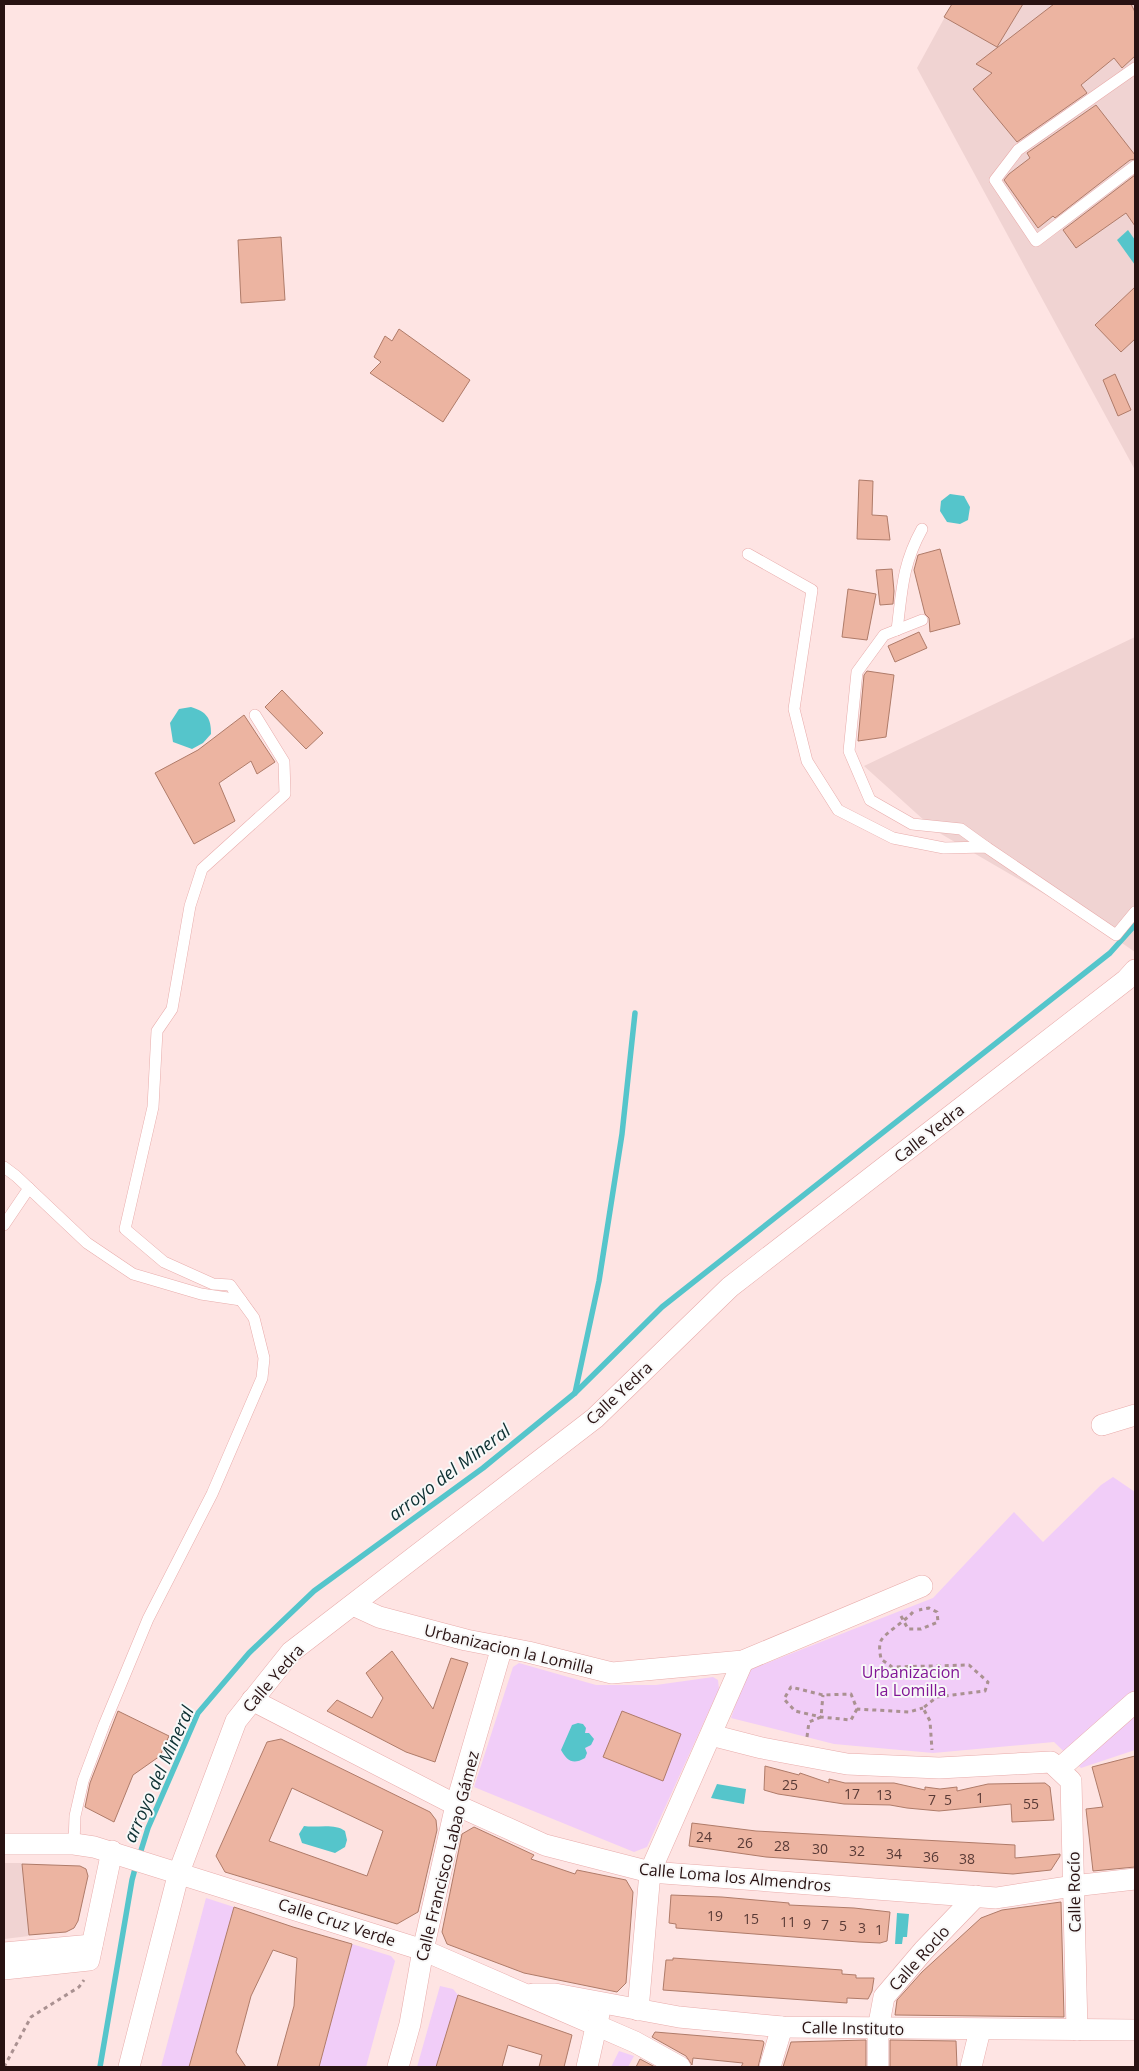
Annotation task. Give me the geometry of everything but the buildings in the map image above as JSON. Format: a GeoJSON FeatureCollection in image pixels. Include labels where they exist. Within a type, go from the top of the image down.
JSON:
{"type":"FeatureCollection","features":[{"type":"Feature","properties":{"kind":"street","name":"Calle Yedra"},"geometry":{"type":"LineString","coordinates":[[129,2067],[179,1872],[236,1721],[291,1652],[595,1418],[730,1287],[1126,980],[1135,970]]}},
{"type":"Feature","properties":{"kind":"street"},"geometry":{"type":"LineString","coordinates":[[1102,1425],[1135,1416]]}},
{"type":"Feature","properties":{"kind":"street","name":"Urbanizacion la Lomilla"},"geometry":{"type":"LineString","coordinates":[[353,1605],[379,1617],[612,1673],[743,1661],[889,1602],[922,1586]]}},
{"type":"Feature","properties":{"kind":"street","name":"Calle Francisco Labao Gámez"},"geometry":{"type":"LineString","coordinates":[[398,2067],[410,2024],[422,1950],[456,1805],[502,1647]]}},
{"type":"Feature","properties":{"kind":"street"},"geometry":{"type":"LineString","coordinates":[[587,2067],[618,2017],[650,1872],[743,1661]]}},
{"type":"Feature","properties":{"kind":"street","name":"Calle Loma los Almendros"},"geometry":{"type":"LineString","coordinates":[[252,1700],[456,1805],[545,1845],[650,1872],[996,1898],[1073,1886],[1135,1880]]}},
{"type":"Feature","properties":{"kind":"street"},"geometry":{"type":"LineString","coordinates":[[711,1735],[762,1748],[847,1764],[933,1768],[1055,1765],[1135,1702]]}},
{"type":"Feature","properties":{"kind":"street","name":"Calle Rocío"},"geometry":{"type":"LineString","coordinates":[[1055,1765],[1071,1781],[1077,2030]]}},
{"type":"Feature","properties":{"kind":"street","name":"Calle Cruz Verde"},"geometry":{"type":"LineString","coordinates":[[4,1844],[74,1844],[112,1851],[422,1950],[518,1993],[618,2017],[680,2067]]}},
{"type":"Feature","properties":{"kind":"street"},"geometry":{"type":"LineString","coordinates":[[90,1952],[112,1851]]}},
{"type":"Feature","properties":{"kind":"street","name":"Calle Roclo"},"geometry":{"type":"LineString","coordinates":[[878,2067],[878,2029],[884,1997],[924,1950],[976,1896]]}},
{"type":"Feature","properties":{"kind":"street"},"geometry":{"type":"LineString","coordinates":[[4,1954],[90,1952]]}},
{"type":"Feature","properties":{"kind":"street"},"geometry":{"type":"LineString","coordinates":[[4,1969],[90,1952]]}},
{"type":"Feature","properties":{"kind":"street","name":"Calle Instituto"},"geometry":{"type":"LineString","coordinates":[[618,2017],[782,2027],[1135,2030]]}},
{"type":"Feature","properties":{"kind":"street"},"geometry":{"type":"LineString","coordinates":[[770,2067],[782,2027]]}},
{"type":"Feature","properties":{"kind":"street"},"geometry":{"type":"LineString","coordinates":[[970,2067],[980,2030]]}},
{"type":"Feature","properties":{"kind":"lane"},"geometry":{"type":"LineString","coordinates":[[1135,68],[1018,150],[995,180],[1036,241],[1135,166]]}},
{"type":"Feature","properties":{"kind":"lane"},"geometry":{"type":"LineString","coordinates":[[897,630],[905,567],[911,549],[922,529]]}},
{"type":"Feature","properties":{"kind":"lane"},"geometry":{"type":"LineString","coordinates":[[748,554],[812,590],[794,709],[807,761],[838,810],[893,838],[944,848],[986,847]]}},
{"type":"Feature","properties":{"kind":"lane"},"geometry":{"type":"LineString","coordinates":[[922,620],[884,635],[857,672],[849,751],[870,800],[912,824],[961,829],[1116,935],[1135,912]]}},
{"type":"Feature","properties":{"kind":"lane"},"geometry":{"type":"LineString","coordinates":[[74,1844],[75,1816],[83,1781],[104,1725],[148,1619],[212,1494],[262,1378],[264,1358],[254,1318],[230,1285],[213,1284],[164,1262],[125,1229],[153,1107],[157,1031],[172,1009],[190,906],[202,869],[284,794],[284,762],[255,715]]}},
{"type":"Feature","properties":{"kind":"lane"},"geometry":{"type":"LineString","coordinates":[[4,1167],[87,1243],[133,1274],[201,1294],[241,1300]]}},
{"type":"Feature","properties":{"kind":"lane"},"geometry":{"type":"LineString","coordinates":[[4,1225],[29,1188]]}},
{"type":"Feature","properties":{"kind":"path"},"geometry":{"type":"LineString","coordinates":[[857,1709],[909,1712],[923,1708],[937,1697],[985,1692],[988,1682],[969,1664],[892,1667],[881,1659],[879,1648],[882,1639],[904,1622],[914,1611],[930,1608],[937,1612],[938,1622],[921,1629],[908,1629],[904,1622],[901,1616],[889,1602]]}},
{"type":"Feature","properties":{"kind":"path"},"geometry":{"type":"LineString","coordinates":[[791,1687],[823,1695],[852,1694],[857,1709],[852,1720],[821,1717],[795,1711],[784,1699],[791,1687]]}},
{"type":"Feature","properties":{"kind":"path"},"geometry":{"type":"LineString","coordinates":[[821,1717],[823,1695]]}},
{"type":"Feature","properties":{"kind":"path"},"geometry":{"type":"LineString","coordinates":[[923,1708],[930,1721],[933,1768]]}},
{"type":"Feature","properties":{"kind":"path"},"geometry":{"type":"LineString","coordinates":[[804,1756],[809,1722],[821,1717]]}},
{"type":"Feature","properties":{"kind":"path"},"geometry":{"type":"LineString","coordinates":[[4,2067],[31,2017],[79,1987],[87,1976],[90,1952]]}},
{"type":"Feature","properties":{"kind":"shaded area"},"geometry":{"type":"Polygon","coordinates":[[[952,4],[1135,4],[1135,470],[917,68],[952,4]]]}},
{"type":"Feature","properties":{"kind":"shaded area"},"geometry":{"type":"Polygon","coordinates":[[[1135,637],[1135,952],[1087,919],[936,831],[864,766],[1135,637]]]}},
{"type":"Feature","properties":{"kind":"shaded area"},"geometry":{"type":"Polygon","coordinates":[[[4,1863],[22,1863],[29,1936],[4,1939],[4,1863]]]}},
{"type":"Feature","properties":{"kind":"green space"},"geometry":{"type":"Polygon","coordinates":[[[1113,1477],[1135,1492],[1135,1750],[1081,1768],[1054,1742],[933,1753],[834,1744],[731,1718],[747,1671],[933,1598],[1014,1512],[1043,1542],[1101,1485],[1113,1477]]]}},
{"type":"Feature","properties":{"kind":"green space"},"geometry":{"type":"Polygon","coordinates":[[[519,1663],[596,1685],[656,1685],[713,1677],[718,1680],[719,1689],[647,1847],[634,1852],[474,1787],[513,1667],[519,1663]]]}},
{"type":"Feature","properties":{"kind":"green space"},"geometry":{"type":"Polygon","coordinates":[[[206,1898],[234,1907],[189,2067],[161,2067],[206,1898]]]}},
{"type":"Feature","properties":{"kind":"green space"},"geometry":{"type":"Polygon","coordinates":[[[352,1944],[391,1956],[395,1961],[366,2067],[319,2067],[352,1944]]]}},
{"type":"Feature","properties":{"kind":"green space"},"geometry":{"type":"Polygon","coordinates":[[[440,1986],[453,1989],[458,1995],[436,2067],[417,2067],[440,1986]]]}},
{"type":"Feature","properties":{"kind":"green space"},"geometry":{"type":"Polygon","coordinates":[[[619,2051],[634,2056],[628,2067],[611,2067],[619,2051]]]}},
{"type":"Feature","properties":{"kind":"water"},"geometry":{"type":"Polygon","coordinates":[[[1128,230],[1135,240],[1135,265],[1117,240],[1128,230]]]}},
{"type":"Feature","properties":{"kind":"water"},"geometry":{"type":"Polygon","coordinates":[[[950,494],[964,496],[970,507],[968,520],[960,524],[947,522],[940,511],[941,501],[950,494]]]}},
{"type":"Feature","properties":{"kind":"water"},"geometry":{"type":"Polygon","coordinates":[[[191,707],[207,716],[211,734],[203,743],[192,749],[173,742],[170,723],[179,709],[191,707]]]}},
{"type":"Feature","properties":{"kind":"water"},"geometry":{"type":"Polygon","coordinates":[[[583,1724],[586,1728],[585,1733],[589,1733],[594,1739],[591,1745],[585,1748],[587,1753],[585,1758],[571,1761],[561,1750],[572,1725],[583,1724]]]}},
{"type":"Feature","properties":{"kind":"water"},"geometry":{"type":"Polygon","coordinates":[[[717,1784],[746,1789],[744,1804],[711,1798],[717,1784]]]}},
{"type":"Feature","properties":{"kind":"water"},"geometry":{"type":"Polygon","coordinates":[[[304,1826],[331,1826],[345,1831],[347,1840],[345,1847],[335,1853],[302,1843],[299,1834],[304,1826]]]}},
{"type":"Feature","properties":{"kind":"water"},"geometry":{"type":"Polygon","coordinates":[[[897,1913],[909,1914],[907,1937],[903,1937],[902,1944],[895,1944],[897,1913]]]}},
{"type":"Feature","properties":{"kind":"waterway"},"geometry":{"type":"LineString","coordinates":[[139,1857],[148,1828],[198,1713],[249,1653],[314,1591],[483,1468],[575,1393],[662,1307],[1110,953],[1135,925]]}},
{"type":"Feature","properties":{"kind":"waterway"},"geometry":{"type":"LineString","coordinates":[[575,1393],[599,1281],[622,1134],[635,1013]]}},
{"type":"Feature","properties":{"kind":"waterway","name":"arroyo del Mineral"},"geometry":{"type":"LineString","coordinates":[[100,2067],[136,1865]]}}]}
